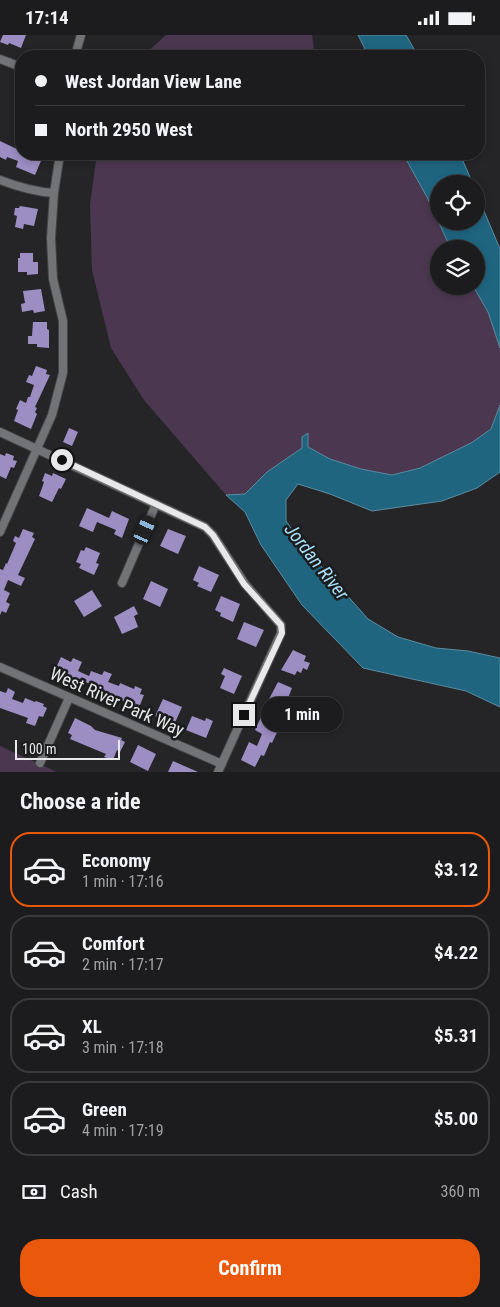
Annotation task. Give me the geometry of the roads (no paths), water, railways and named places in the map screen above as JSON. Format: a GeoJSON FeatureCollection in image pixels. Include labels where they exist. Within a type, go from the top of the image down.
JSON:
{"type":"FeatureCollection","features":[{"type":"Feature","properties":{"kind":"street"},"geometry":{"type":"LineString","coordinates":[[76,50],[80,35]]}},
{"type":"Feature","properties":{"kind":"street"},"geometry":{"type":"LineString","coordinates":[[0,59],[15,65]]}},
{"type":"Feature","properties":{"kind":"street"},"geometry":{"type":"LineString","coordinates":[[0,532],[52,415],[63,373],[63,321],[53,279],[51,238],[54,193],[59,160]]}},
{"type":"Feature","properties":{"kind":"street"},"geometry":{"type":"LineString","coordinates":[[0,180],[15,186],[54,193]]}},
{"type":"Feature","properties":{"kind":"street"},"geometry":{"type":"LineString","coordinates":[[0,432],[205,527],[213,535],[244,584],[281,625],[282,633],[218,772]]}},
{"type":"Feature","properties":{"kind":"street"},"geometry":{"type":"LineString","coordinates":[[122,583],[156,504]]}},
{"type":"Feature","properties":{"kind":"street","name":"West River Park Way"},"geometry":{"type":"LineString","coordinates":[[0,667],[222,764]]}},
{"type":"Feature","properties":{"kind":"street"},"geometry":{"type":"LineString","coordinates":[[40,763],[69,698]]}},
{"type":"Feature","properties":{"kind":"water"},"geometry":{"type":"Polygon","coordinates":[[[358,35],[406,35],[415,50],[365,50],[358,35]]]}},
{"type":"Feature","properties":{"kind":"water"},"geometry":{"type":"Polygon","coordinates":[[[406,160],[463,160],[469,175],[430,175],[430,204],[406,160]]]}},
{"type":"Feature","properties":{"kind":"water"},"geometry":{"type":"Polygon","coordinates":[[[485,213],[500,249],[500,348],[488,312],[478,295],[485,295],[485,240],[447,240],[442,230],[485,230],[485,213]]]}},
{"type":"Feature","properties":{"kind":"water"},"geometry":{"type":"Polygon","coordinates":[[[500,405],[500,472],[477,488],[442,501],[372,511],[330,494],[298,484],[286,500],[286,521],[306,549],[368,619],[398,637],[436,648],[468,651],[500,658],[500,707],[466,691],[363,668],[302,605],[261,545],[245,512],[226,495],[245,494],[267,472],[302,448],[302,437],[308,433],[308,447],[330,459],[361,469],[392,475],[420,468],[471,443],[491,429],[500,405]]]}},
{"type":"Feature","properties":{"kind":"water label","name":"Jordan River"},"geometry":{"type":"Point","coordinates":[317,561]}}]}
